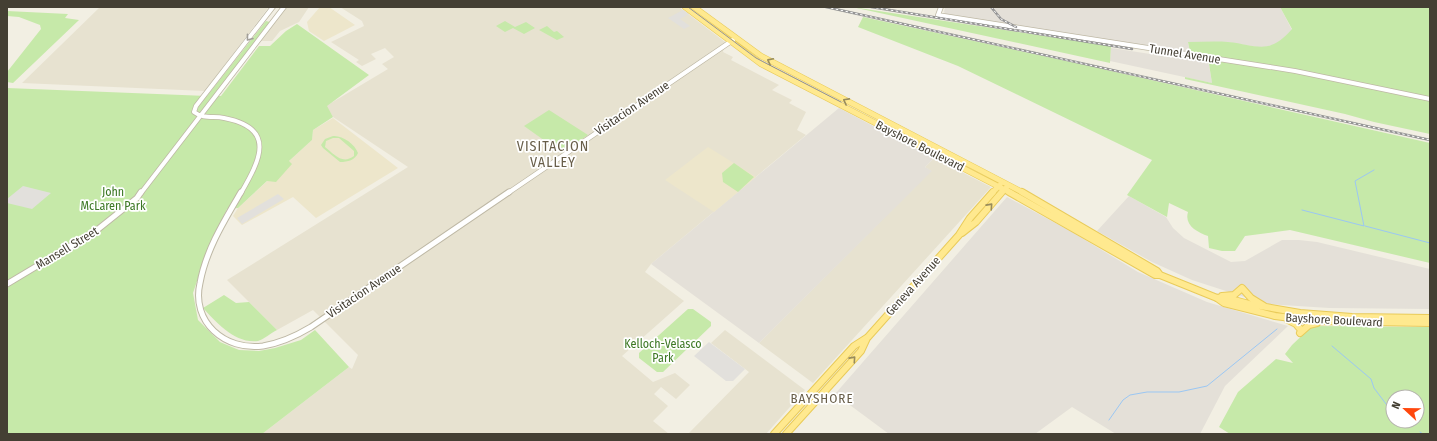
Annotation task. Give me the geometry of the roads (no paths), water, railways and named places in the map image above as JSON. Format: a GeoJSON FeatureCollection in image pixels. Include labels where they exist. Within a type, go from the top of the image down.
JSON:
{"type":"FeatureCollection","features":[{"type":"Feature","properties":{"kind":"main road","name":"Bayshore Boulevard"},"geometry":{"type":"LineString","coordinates":[[685,7],[733,40]]}},
{"type":"Feature","properties":{"kind":"main road","name":"Bayshore Boulevard"},"geometry":{"type":"LineString","coordinates":[[694,7],[761,64],[1004,186],[1155,275],[1232,306],[1321,321],[1430,324]]}},
{"type":"Feature","properties":{"kind":"main road","name":"Geneva Avenue"},"geometry":{"type":"LineString","coordinates":[[786,434],[861,351],[868,337],[959,235],[976,222],[1004,186]]}},
{"type":"Feature","properties":{"kind":"main road"},"geometry":{"type":"LineString","coordinates":[[1215,298],[1234,295],[1242,288],[1251,298],[1274,313],[1296,324],[1300,332],[1304,332],[1309,325],[1321,321]]}},
{"type":"Feature","properties":{"kind":"main road","name":"Bayshore Boulevard"},"geometry":{"type":"LineString","coordinates":[[1274,313],[1430,318]]}},
{"type":"Feature","properties":{"kind":"main road","name":"Geneva Avenue"},"geometry":{"type":"LineString","coordinates":[[774,434],[854,346],[868,337]]}},
{"type":"Feature","properties":{"kind":"street"},"geometry":{"type":"LineString","coordinates":[[201,116],[194,112],[196,106],[273,7]]}},
{"type":"Feature","properties":{"kind":"street","name":"Mansell Street"},"geometry":{"type":"LineString","coordinates":[[7,284],[97,230],[132,203],[148,186],[284,7]]}},
{"type":"Feature","properties":{"kind":"street","name":"Tunnel Avenue"},"geometry":{"type":"LineString","coordinates":[[941,7],[938,15],[1281,69],[1430,99]]}},
{"type":"Feature","properties":{"kind":"street","name":"Visitacion Avenue"},"geometry":{"type":"LineString","coordinates":[[201,116],[230,119],[247,125],[258,136],[261,151],[257,165],[226,218],[205,264],[198,288],[199,311],[207,325],[224,339],[242,345],[264,346],[289,339],[311,327],[733,40]]}},
{"type":"Feature","properties":{"kind":"waterway"},"geometry":{"type":"LineString","coordinates":[[1302,210],[1364,226],[1355,181],[1374,170]]}},
{"type":"Feature","properties":{"kind":"waterway"},"geometry":{"type":"LineString","coordinates":[[1365,226],[1430,243]]}},
{"type":"Feature","properties":{"kind":"waterway"},"geometry":{"type":"LineString","coordinates":[[1109,420],[1123,400],[1130,395],[1147,392],[1179,392],[1207,386],[1277,329]]}},
{"type":"Feature","properties":{"kind":"waterway"},"geometry":{"type":"LineString","coordinates":[[1332,346],[1371,379],[1374,388],[1385,403]]}},
{"type":"Feature","properties":{"kind":"tram line"},"geometry":{"type":"LineString","coordinates":[[688,7],[756,58],[841,102]]}},
{"type":"Feature","properties":{"kind":"railway"},"geometry":{"type":"LineString","coordinates":[[826,7],[1430,140]]}},
{"type":"Feature","properties":{"kind":"railway"},"geometry":{"type":"LineString","coordinates":[[871,7],[1132,49]]}},
{"type":"Feature","properties":{"kind":"railway"},"geometry":{"type":"LineString","coordinates":[[991,7],[1001,19],[1016,27]]}},
{"type":"Feature","properties":{"kind":"district","name":"VISITACION VALLEY"},"geometry":{"type":"Point","coordinates":[553,154]}},
{"type":"Feature","properties":{"kind":"district","name":"BAYSHORE"},"geometry":{"type":"Point","coordinates":[822,398]}},
{"type":"Feature","properties":{"kind":"park label","name":"John McLaren Park"},"geometry":{"type":"Point","coordinates":[113,199]}},
{"type":"Feature","properties":{"kind":"park label","name":"Kelloch-Velasco Park"},"geometry":{"type":"Point","coordinates":[663,351]}}]}
